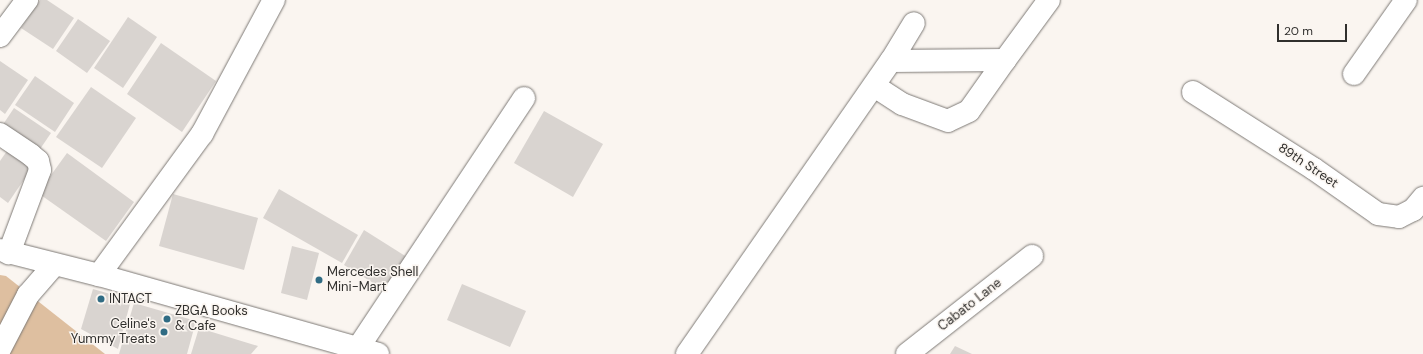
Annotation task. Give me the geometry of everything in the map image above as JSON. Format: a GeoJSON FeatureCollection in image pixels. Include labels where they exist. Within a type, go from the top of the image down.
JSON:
{"type":"FeatureCollection","features":[{"type":"Feature","properties":{"kind":"street"},"geometry":{"type":"LineString","coordinates":[[0,36],[27,0]]}},
{"type":"Feature","properties":{"kind":"street"},"geometry":{"type":"LineString","coordinates":[[99,275],[202,134],[274,0]]}},
{"type":"Feature","properties":{"kind":"street"},"geometry":{"type":"LineString","coordinates":[[874,86],[902,104],[948,120],[969,110],[1049,0]]}},
{"type":"Feature","properties":{"kind":"street"},"geometry":{"type":"LineString","coordinates":[[1354,74],[1406,0]]}},
{"type":"Feature","properties":{"kind":"street"},"geometry":{"type":"LineString","coordinates":[[687,354],[874,86],[914,23]]}},
{"type":"Feature","properties":{"kind":"street"},"geometry":{"type":"LineString","coordinates":[[891,61],[1005,60]]}},
{"type":"Feature","properties":{"kind":"street","name":"89th Street"},"geometry":{"type":"LineString","coordinates":[[1193,92],[1314,169],[1378,214],[1399,217],[1414,210],[1423,198]]}},
{"type":"Feature","properties":{"kind":"street"},"geometry":{"type":"LineString","coordinates":[[0,134],[38,161],[40,170],[5,252],[99,275],[368,351],[524,98]]}},
{"type":"Feature","properties":{"kind":"street","name":"Cabato Lane"},"geometry":{"type":"LineString","coordinates":[[907,354],[1032,256]]}},
{"type":"Feature","properties":{"kind":"street"},"geometry":{"type":"LineString","coordinates":[[3,354],[0,349],[28,295],[54,265]]}},
{"type":"Feature","properties":{"kind":"shaded area"},"geometry":{"type":"Polygon","coordinates":[[[0,275],[6,276],[105,354],[0,354],[0,275]]]}},
{"type":"Feature","properties":{"kind":"building"},"geometry":{"type":"Polygon","coordinates":[[[40,0],[47,0],[74,18],[53,49],[21,28],[40,0]]]}},
{"type":"Feature","properties":{"kind":"building"},"geometry":{"type":"Polygon","coordinates":[[[128,17],[157,37],[123,88],[94,68],[128,17]]]}},
{"type":"Feature","properties":{"kind":"building"},"geometry":{"type":"Polygon","coordinates":[[[78,19],[110,41],[87,73],[56,51],[78,19]]]}},
{"type":"Feature","properties":{"kind":"building"},"geometry":{"type":"Polygon","coordinates":[[[161,43],[216,81],[182,132],[127,94],[161,43]]]}},
{"type":"Feature","properties":{"kind":"building"},"geometry":{"type":"Polygon","coordinates":[[[0,61],[28,80],[5,114],[0,110],[0,61]]]}},
{"type":"Feature","properties":{"kind":"building"},"geometry":{"type":"Polygon","coordinates":[[[35,76],[74,103],[55,132],[15,105],[35,76]]]}},
{"type":"Feature","properties":{"kind":"building"},"geometry":{"type":"Polygon","coordinates":[[[91,87],[136,118],[102,168],[56,137],[91,87]]]}},
{"type":"Feature","properties":{"kind":"building"},"geometry":{"type":"Polygon","coordinates":[[[14,108],[51,133],[36,155],[0,129],[14,108]]]}},
{"type":"Feature","properties":{"kind":"building"},"geometry":{"type":"Polygon","coordinates":[[[544,111],[603,144],[573,197],[514,163],[544,111]]]}},
{"type":"Feature","properties":{"kind":"building"},"geometry":{"type":"Polygon","coordinates":[[[9,148],[34,165],[8,203],[0,197],[0,161],[9,148]]]}},
{"type":"Feature","properties":{"kind":"building"},"geometry":{"type":"Polygon","coordinates":[[[67,153],[134,202],[106,241],[38,193],[67,153]]]}},
{"type":"Feature","properties":{"kind":"building"},"geometry":{"type":"Polygon","coordinates":[[[279,189],[358,235],[342,263],[263,218],[279,189]]]}},
{"type":"Feature","properties":{"kind":"building"},"geometry":{"type":"Polygon","coordinates":[[[173,194],[258,218],[244,270],[159,246],[173,194]]]}},
{"type":"Feature","properties":{"kind":"building"},"geometry":{"type":"Polygon","coordinates":[[[364,230],[410,259],[388,292],[344,265],[364,230]]]}},
{"type":"Feature","properties":{"kind":"building"},"geometry":{"type":"Polygon","coordinates":[[[292,246],[319,253],[307,300],[281,293],[292,246]]]}},
{"type":"Feature","properties":{"kind":"building"},"geometry":{"type":"Polygon","coordinates":[[[462,284],[526,311],[510,347],[447,320],[462,284]]]}},
{"type":"Feature","properties":{"kind":"building"},"geometry":{"type":"Polygon","coordinates":[[[93,289],[131,300],[118,349],[81,329],[93,289]]]}},
{"type":"Feature","properties":{"kind":"building"},"geometry":{"type":"Polygon","coordinates":[[[134,303],[196,321],[187,354],[119,354],[134,303]]]}},
{"type":"Feature","properties":{"kind":"building"},"geometry":{"type":"Polygon","coordinates":[[[199,328],[258,346],[251,354],[191,354],[199,328]]]}},
{"type":"Feature","properties":{"kind":"building"},"geometry":{"type":"Polygon","coordinates":[[[955,346],[972,354],[950,354],[955,346]]]}},
{"type":"Feature","properties":{"kind":"place","name":"Mercedes Shell Mini-Mart"},"geometry":{"type":"Point","coordinates":[319,280]}},
{"type":"Feature","properties":{"kind":"place","name":"INTACT"},"geometry":{"type":"Point","coordinates":[101,299]}},
{"type":"Feature","properties":{"kind":"place","name":"ZBGA Books & Cafe"},"geometry":{"type":"Point","coordinates":[167,319]}},
{"type":"Feature","properties":{"kind":"place","name":"Celine's Yummy Treats"},"geometry":{"type":"Point","coordinates":[164,332]}}]}
